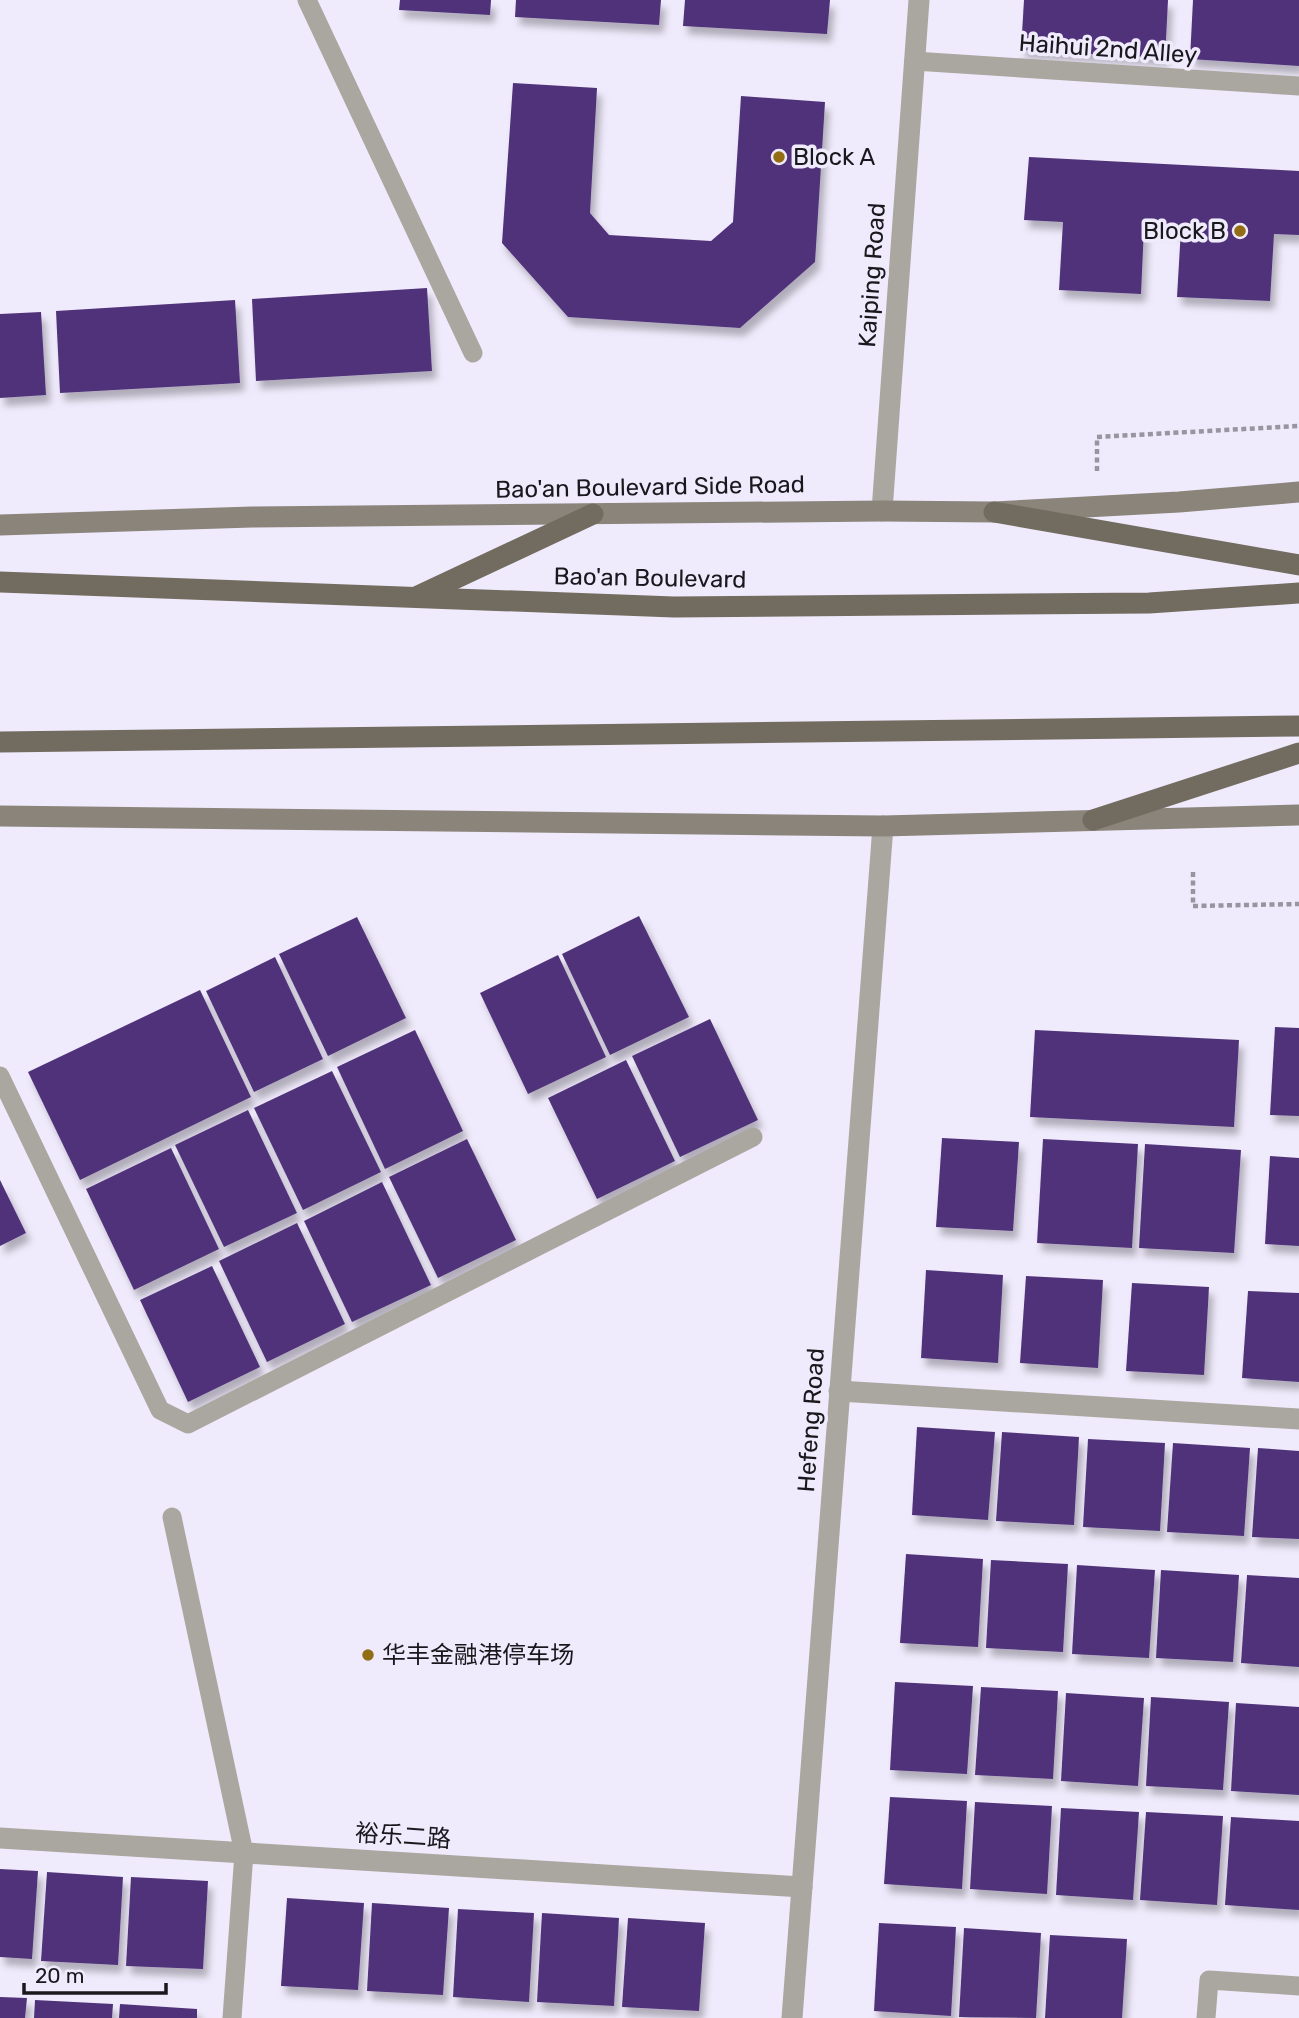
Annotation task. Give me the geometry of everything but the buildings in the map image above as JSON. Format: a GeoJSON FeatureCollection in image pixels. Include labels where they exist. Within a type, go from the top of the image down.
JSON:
{"type":"FeatureCollection","features":[{"type":"Feature","properties":{"kind":"main road","name":"Bao'an Boulevard Side Road"},"geometry":{"type":"LineString","coordinates":[[0,525],[252,517],[994,512],[1179,502],[1299,492]]}},
{"type":"Feature","properties":{"kind":"main road"},"geometry":{"type":"LineString","coordinates":[[994,512],[1299,565]]}},
{"type":"Feature","properties":{"kind":"main road"},"geometry":{"type":"LineString","coordinates":[[414,598],[593,514]]}},
{"type":"Feature","properties":{"kind":"main road","name":"Bao'an Boulevard"},"geometry":{"type":"LineString","coordinates":[[0,582],[674,607],[1149,603],[1299,593]]}},
{"type":"Feature","properties":{"kind":"main road"},"geometry":{"type":"LineString","coordinates":[[0,741],[1299,726]]}},
{"type":"Feature","properties":{"kind":"main road"},"geometry":{"type":"LineString","coordinates":[[1093,820],[1299,753]]}},
{"type":"Feature","properties":{"kind":"main road"},"geometry":{"type":"LineString","coordinates":[[0,816],[883,827],[1299,815]]}},
{"type":"Feature","properties":{"kind":"street","name":"Kaiping Road"},"geometry":{"type":"LineString","coordinates":[[882,511],[919,0]]}},
{"type":"Feature","properties":{"kind":"street","name":"Hefeng Road"},"geometry":{"type":"LineString","coordinates":[[792,2018],[883,827]]}},
{"type":"Feature","properties":{"kind":"street"},"geometry":{"type":"LineString","coordinates":[[839,1391],[1299,1419]]}},
{"type":"Feature","properties":{"kind":"street","name":"裕乐二路"},"geometry":{"type":"LineString","coordinates":[[0,1838],[802,1887]]}},
{"type":"Feature","properties":{"kind":"lane"},"geometry":{"type":"LineString","coordinates":[[307,0],[473,353]]}},
{"type":"Feature","properties":{"kind":"lane","name":"Haihui 2nd Alley"},"geometry":{"type":"LineString","coordinates":[[914,61],[1299,86]]}},
{"type":"Feature","properties":{"kind":"lane"},"geometry":{"type":"LineString","coordinates":[[0,1076],[160,1410],[188,1424],[752,1137]]}},
{"type":"Feature","properties":{"kind":"lane"},"geometry":{"type":"LineString","coordinates":[[173,1517],[244,1853],[232,2018]]}},
{"type":"Feature","properties":{"kind":"lane"},"geometry":{"type":"LineString","coordinates":[[1206,2018],[1209,1980],[1299,1986]]}},
{"type":"Feature","properties":{"kind":"path"},"geometry":{"type":"LineString","coordinates":[[1098,475],[1097,437],[1299,426]]}},
{"type":"Feature","properties":{"kind":"path"},"geometry":{"type":"LineString","coordinates":[[1193,872],[1193,906],[1299,904]]}},
{"type":"Feature","properties":{"kind":"place","name":"Block A"},"geometry":{"type":"Point","coordinates":[779,157]}},
{"type":"Feature","properties":{"kind":"place","name":"Block B"},"geometry":{"type":"Point","coordinates":[1240,231]}},
{"type":"Feature","properties":{"kind":"place","name":"华丰金融港停车场"},"geometry":{"type":"Point","coordinates":[368,1655]}}]}
